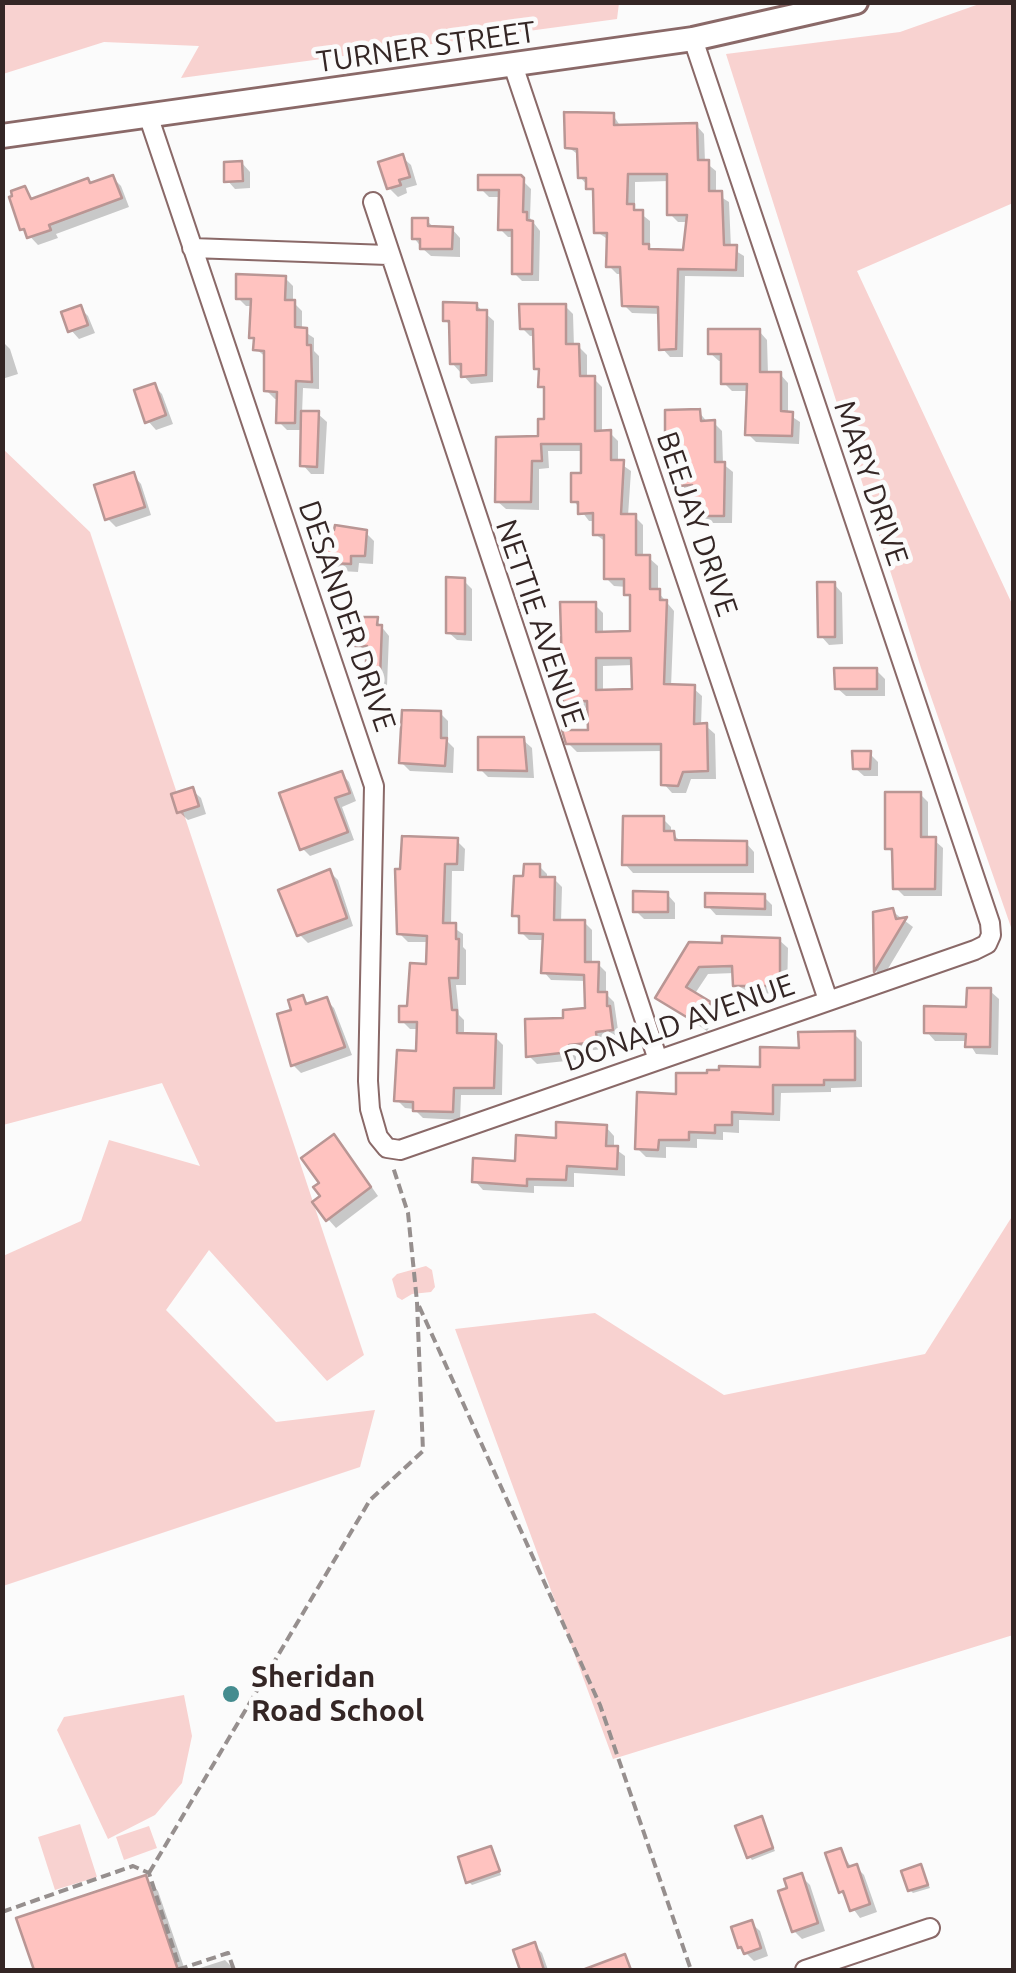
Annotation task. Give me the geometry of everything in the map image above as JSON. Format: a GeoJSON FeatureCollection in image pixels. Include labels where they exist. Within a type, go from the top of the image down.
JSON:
{"type":"FeatureCollection","features":[{"type":"Feature","properties":{"kind":"street","name":"TURNER STREET"},"geometry":{"type":"LineString","coordinates":[[2,136],[693,39],[856,2]]}},
{"type":"Feature","properties":{"kind":"street","name":"MARY DRIVE"},"geometry":{"type":"LineString","coordinates":[[693,39],[990,923],[987,944]]}},
{"type":"Feature","properties":{"kind":"street","name":"BEEJAY DRIVE"},"geometry":{"type":"LineString","coordinates":[[513,65],[828,1000]]}},
{"type":"Feature","properties":{"kind":"street","name":"DESANDER DRIVE"},"geometry":{"type":"LineString","coordinates":[[149,118],[374,786],[368,1081],[374,1123],[387,1148]]}},
{"type":"Feature","properties":{"kind":"street","name":"NETTIE AVENUE"},"geometry":{"type":"LineString","coordinates":[[372,202],[658,1060]]}},
{"type":"Feature","properties":{"kind":"street"},"geometry":{"type":"LineString","coordinates":[[192,248],[388,255]]}},
{"type":"Feature","properties":{"kind":"street","name":"DONALD AVENUE"},"geometry":{"type":"LineString","coordinates":[[387,1148],[400,1150],[987,944]]}},
{"type":"Feature","properties":{"kind":"street"},"geometry":{"type":"LineString","coordinates":[[805,1970],[930,1928]]}},
{"type":"Feature","properties":{"kind":"path"},"geometry":{"type":"LineString","coordinates":[[234,1970],[228,1953],[180,1970],[149,1873],[370,1500],[424,1451],[417,1302],[408,1214],[387,1148]]}},
{"type":"Feature","properties":{"kind":"path"},"geometry":{"type":"LineString","coordinates":[[417,1302],[600,1705],[692,1970]]}},
{"type":"Feature","properties":{"kind":"path"},"geometry":{"type":"LineString","coordinates":[[2,1912],[133,1866],[149,1873]]}},
{"type":"Feature","properties":{"kind":"shaded area"},"geometry":{"type":"Polygon","coordinates":[[[3,2],[619,3],[617,19],[181,78],[199,46],[104,42],[3,74],[3,2]]]}},
{"type":"Feature","properties":{"kind":"shaded area"},"geometry":{"type":"Polygon","coordinates":[[[982,3],[1013,3],[1013,203],[857,271],[1013,606],[1013,933],[921,668],[726,54],[900,32],[982,3]]]}},
{"type":"Feature","properties":{"kind":"shaded area"},"geometry":{"type":"Polygon","coordinates":[[[2,448],[90,532],[364,1355],[327,1381],[209,1250],[166,1310],[276,1422],[375,1410],[360,1467],[3,1586],[3,1256],[81,1221],[109,1140],[200,1166],[162,1083],[3,1125],[2,448]]]}},
{"type":"Feature","properties":{"kind":"shaded area"},"geometry":{"type":"Polygon","coordinates":[[[1013,1215],[1013,1635],[613,1759],[455,1329],[595,1313],[724,1395],[925,1354],[1013,1215]]]}},
{"type":"Feature","properties":{"kind":"shaded area"},"geometry":{"type":"Polygon","coordinates":[[[426,1266],[432,1270],[435,1287],[431,1292],[412,1294],[402,1300],[397,1297],[392,1279],[426,1266]]]}},
{"type":"Feature","properties":{"kind":"shaded area"},"geometry":{"type":"Polygon","coordinates":[[[184,1695],[192,1736],[182,1783],[155,1815],[108,1839],[57,1730],[64,1717],[184,1695]]]}},
{"type":"Feature","properties":{"kind":"shaded area"},"geometry":{"type":"Polygon","coordinates":[[[80,1824],[97,1877],[55,1890],[38,1837],[80,1824]]]}},
{"type":"Feature","properties":{"kind":"shaded area"},"geometry":{"type":"Polygon","coordinates":[[[149,1826],[157,1848],[124,1860],[116,1837],[149,1826]]]}},
{"type":"Feature","properties":{"kind":"building"},"geometry":{"type":"Polygon","coordinates":[[[564,112],[614,113],[614,125],[697,123],[698,160],[709,160],[709,191],[722,191],[724,245],[737,245],[736,270],[678,269],[676,349],[659,350],[658,307],[622,306],[620,267],[606,267],[607,233],[594,233],[593,189],[586,189],[586,178],[578,178],[577,149],[565,148],[564,112]],[[628,174],[627,204],[634,204],[634,210],[643,210],[643,244],[649,244],[649,249],[683,250],[687,215],[667,215],[667,174],[628,174]]]}},
{"type":"Feature","properties":{"kind":"building"},"geometry":{"type":"Polygon","coordinates":[[[403,154],[410,177],[387,189],[378,162],[403,154]]]}},
{"type":"Feature","properties":{"kind":"building"},"geometry":{"type":"Polygon","coordinates":[[[242,161],[243,181],[224,182],[224,162],[242,161]]]}},
{"type":"Feature","properties":{"kind":"building"},"geometry":{"type":"Polygon","coordinates":[[[113,175],[122,198],[49,225],[51,230],[27,238],[24,229],[20,230],[9,197],[11,191],[25,186],[31,199],[88,178],[90,183],[113,175]]]}},
{"type":"Feature","properties":{"kind":"building"},"geometry":{"type":"Polygon","coordinates":[[[478,175],[524,178],[523,212],[527,212],[527,220],[533,221],[532,274],[512,274],[512,230],[498,230],[499,190],[478,190],[478,175]]]}},
{"type":"Feature","properties":{"kind":"building"},"geometry":{"type":"Polygon","coordinates":[[[412,218],[428,218],[428,226],[453,227],[452,249],[420,249],[420,239],[412,239],[412,218]]]}},
{"type":"Feature","properties":{"kind":"building"},"geometry":{"type":"Polygon","coordinates":[[[236,274],[286,276],[285,300],[295,300],[295,327],[307,328],[312,382],[296,381],[295,423],[276,423],[277,392],[264,391],[264,351],[253,350],[254,338],[249,338],[251,299],[236,299],[236,274]]]}},
{"type":"Feature","properties":{"kind":"building"},"geometry":{"type":"Polygon","coordinates":[[[443,302],[477,303],[477,310],[487,310],[486,375],[461,377],[461,364],[450,364],[449,321],[443,321],[443,302]]]}},
{"type":"Feature","properties":{"kind":"building"},"geometry":{"type":"Polygon","coordinates":[[[519,304],[566,304],[566,344],[579,344],[580,376],[595,376],[595,431],[611,430],[611,460],[624,460],[621,514],[636,514],[636,555],[650,555],[650,589],[660,589],[660,600],[667,600],[664,684],[695,685],[694,724],[707,723],[708,771],[683,772],[678,786],[661,785],[661,744],[566,744],[562,730],[588,730],[587,701],[563,702],[560,602],[596,602],[596,632],[630,631],[630,595],[624,595],[624,579],[604,579],[604,535],[593,535],[593,513],[578,514],[578,502],[571,502],[571,473],[581,473],[581,444],[541,444],[542,461],[532,461],[531,502],[495,502],[496,437],[538,436],[538,419],[544,419],[544,387],[538,387],[539,369],[534,369],[533,329],[520,329],[519,304]],[[596,658],[596,690],[632,689],[631,658],[596,658]]]}},
{"type":"Feature","properties":{"kind":"building"},"geometry":{"type":"Polygon","coordinates":[[[81,305],[88,325],[68,332],[61,312],[81,305]]]}},
{"type":"Feature","properties":{"kind":"building"},"geometry":{"type":"Polygon","coordinates":[[[708,329],[760,329],[760,372],[781,372],[781,411],[793,412],[792,436],[745,435],[747,384],[721,384],[721,354],[708,354],[708,329]]]}},
{"type":"Feature","properties":{"kind":"building"},"geometry":{"type":"Polygon","coordinates":[[[155,383],[166,415],[145,423],[134,390],[155,383]]]}},
{"type":"Feature","properties":{"kind":"building"},"geometry":{"type":"Polygon","coordinates":[[[700,409],[701,421],[715,420],[715,462],[725,462],[724,516],[691,516],[692,485],[678,486],[677,443],[665,443],[665,410],[700,409]]]}},
{"type":"Feature","properties":{"kind":"building"},"geometry":{"type":"Polygon","coordinates":[[[301,411],[319,411],[317,467],[300,466],[301,411]]]}},
{"type":"Feature","properties":{"kind":"building"},"geometry":{"type":"Polygon","coordinates":[[[134,472],[145,507],[105,520],[94,485],[134,472]]]}},
{"type":"Feature","properties":{"kind":"building"},"geometry":{"type":"Polygon","coordinates":[[[335,525],[367,530],[365,556],[351,556],[351,564],[330,563],[330,555],[323,554],[324,530],[334,530],[335,525]]]}},
{"type":"Feature","properties":{"kind":"building"},"geometry":{"type":"Polygon","coordinates":[[[446,577],[465,578],[465,634],[446,633],[446,577]]]}},
{"type":"Feature","properties":{"kind":"building"},"geometry":{"type":"Polygon","coordinates":[[[817,582],[835,582],[835,637],[818,637],[817,582]]]}},
{"type":"Feature","properties":{"kind":"building"},"geometry":{"type":"Polygon","coordinates":[[[362,617],[378,617],[377,625],[382,625],[380,678],[365,677],[367,646],[355,646],[356,623],[361,623],[362,617]]]}},
{"type":"Feature","properties":{"kind":"building"},"geometry":{"type":"Polygon","coordinates":[[[834,668],[877,668],[877,689],[835,689],[834,668]]]}},
{"type":"Feature","properties":{"kind":"building"},"geometry":{"type":"Polygon","coordinates":[[[402,710],[441,711],[441,738],[447,738],[445,766],[399,763],[402,710]]]}},
{"type":"Feature","properties":{"kind":"building"},"geometry":{"type":"Polygon","coordinates":[[[478,737],[524,737],[527,771],[478,770],[478,737]]]}},
{"type":"Feature","properties":{"kind":"building"},"geometry":{"type":"Polygon","coordinates":[[[852,751],[871,751],[870,769],[853,769],[852,751]]]}},
{"type":"Feature","properties":{"kind":"building"},"geometry":{"type":"Polygon","coordinates":[[[342,771],[350,793],[335,798],[348,832],[300,850],[279,793],[342,771]]]}},
{"type":"Feature","properties":{"kind":"building"},"geometry":{"type":"Polygon","coordinates":[[[193,787],[199,806],[177,813],[171,794],[193,787]]]}},
{"type":"Feature","properties":{"kind":"building"},"geometry":{"type":"Polygon","coordinates":[[[885,792],[921,792],[921,837],[936,837],[935,889],[893,889],[892,849],[885,849],[885,792]]]}},
{"type":"Feature","properties":{"kind":"building"},"geometry":{"type":"Polygon","coordinates":[[[623,816],[664,816],[664,831],[674,831],[675,840],[747,841],[747,865],[622,865],[623,816]]]}},
{"type":"Feature","properties":{"kind":"building"},"geometry":{"type":"Polygon","coordinates":[[[402,836],[458,838],[457,864],[445,864],[443,923],[456,923],[459,939],[458,978],[449,978],[452,1010],[457,1010],[457,1033],[496,1034],[494,1088],[454,1088],[453,1112],[413,1111],[413,1102],[394,1101],[397,1050],[416,1051],[417,1022],[399,1022],[399,1006],[407,1006],[410,963],[426,964],[427,936],[397,934],[395,869],[400,869],[402,836]]]}},
{"type":"Feature","properties":{"kind":"building"},"geometry":{"type":"Polygon","coordinates":[[[524,864],[540,864],[540,877],[555,877],[554,920],[585,920],[585,962],[599,962],[598,992],[607,992],[613,1030],[596,1032],[597,1042],[569,1045],[570,1052],[526,1057],[525,1019],[563,1018],[563,1010],[585,1008],[584,975],[541,973],[543,934],[519,933],[519,916],[512,916],[514,876],[523,876],[524,864]]]}},
{"type":"Feature","properties":{"kind":"building"},"geometry":{"type":"Polygon","coordinates":[[[330,869],[347,918],[297,936],[278,890],[330,869]]]}},
{"type":"Feature","properties":{"kind":"building"},"geometry":{"type":"Polygon","coordinates":[[[633,891],[668,892],[668,912],[633,912],[633,891]]]}},
{"type":"Feature","properties":{"kind":"building"},"geometry":{"type":"Polygon","coordinates":[[[705,893],[765,894],[765,909],[705,907],[705,893]]]}},
{"type":"Feature","properties":{"kind":"building"},"geometry":{"type":"Polygon","coordinates":[[[893,908],[896,919],[907,917],[874,972],[873,912],[893,908]]]}},
{"type":"Feature","properties":{"kind":"building"},"geometry":{"type":"Polygon","coordinates":[[[722,936],[780,938],[780,986],[733,986],[732,966],[699,967],[686,987],[711,1002],[698,1024],[655,998],[689,942],[722,943],[722,936]]]}},
{"type":"Feature","properties":{"kind":"building"},"geometry":{"type":"Polygon","coordinates":[[[967,988],[991,988],[990,1047],[965,1047],[966,1034],[924,1033],[924,1006],[966,1007],[967,988]]]}},
{"type":"Feature","properties":{"kind":"building"},"geometry":{"type":"Polygon","coordinates":[[[303,995],[306,1004],[327,997],[345,1047],[291,1066],[277,1014],[291,1010],[288,1000],[303,995]]]}},
{"type":"Feature","properties":{"kind":"building"},"geometry":{"type":"Polygon","coordinates":[[[855,1031],[855,1080],[824,1080],[824,1085],[773,1085],[773,1114],[732,1112],[732,1125],[715,1125],[715,1133],[689,1132],[689,1140],[659,1140],[658,1150],[635,1149],[637,1092],[676,1094],[676,1073],[707,1073],[719,1070],[719,1066],[760,1067],[760,1047],[799,1048],[798,1032],[855,1031]]]}},
{"type":"Feature","properties":{"kind":"building"},"geometry":{"type":"Polygon","coordinates":[[[556,1122],[607,1125],[606,1146],[618,1146],[617,1169],[567,1166],[566,1180],[527,1179],[527,1186],[472,1182],[473,1158],[515,1161],[516,1135],[556,1138],[556,1122]]]}},
{"type":"Feature","properties":{"kind":"building"},"geometry":{"type":"Polygon","coordinates":[[[334,1134],[371,1187],[326,1221],[312,1202],[320,1196],[313,1187],[319,1183],[301,1158],[334,1134]]]}},
{"type":"Feature","properties":{"kind":"building"},"geometry":{"type":"Polygon","coordinates":[[[762,1816],[773,1848],[747,1858],[735,1826],[762,1816]]]}},
{"type":"Feature","properties":{"kind":"building"},"geometry":{"type":"Polygon","coordinates":[[[491,1846],[500,1871],[466,1883],[458,1857],[491,1846]]]}},
{"type":"Feature","properties":{"kind":"building"},"geometry":{"type":"Polygon","coordinates":[[[841,1848],[848,1867],[857,1864],[870,1904],[850,1911],[825,1853],[841,1848]]]}},
{"type":"Feature","properties":{"kind":"building"},"geometry":{"type":"Polygon","coordinates":[[[921,1864],[928,1885],[908,1891],[901,1871],[921,1864]]]}},
{"type":"Feature","properties":{"kind":"building"},"geometry":{"type":"Polygon","coordinates":[[[802,1873],[818,1923],[792,1932],[778,1891],[787,1888],[784,1879],[802,1873]]]}},
{"type":"Feature","properties":{"kind":"building"},"geometry":{"type":"Polygon","coordinates":[[[146,1875],[178,1970],[34,1970],[16,1918],[146,1875]]]}},
{"type":"Feature","properties":{"kind":"building"},"geometry":{"type":"Polygon","coordinates":[[[752,1920],[761,1948],[744,1954],[731,1927],[752,1920]]]}},
{"type":"Feature","properties":{"kind":"building"},"geometry":{"type":"Polygon","coordinates":[[[535,1942],[544,1970],[520,1970],[513,1950],[535,1942]]]}},
{"type":"Feature","properties":{"kind":"building"},"geometry":{"type":"Polygon","coordinates":[[[625,1954],[631,1970],[585,1969],[625,1954]]]}},
{"type":"Feature","properties":{"kind":"place","name":"Sheridan Road School"},"geometry":{"type":"Point","coordinates":[231,1694]}}]}
